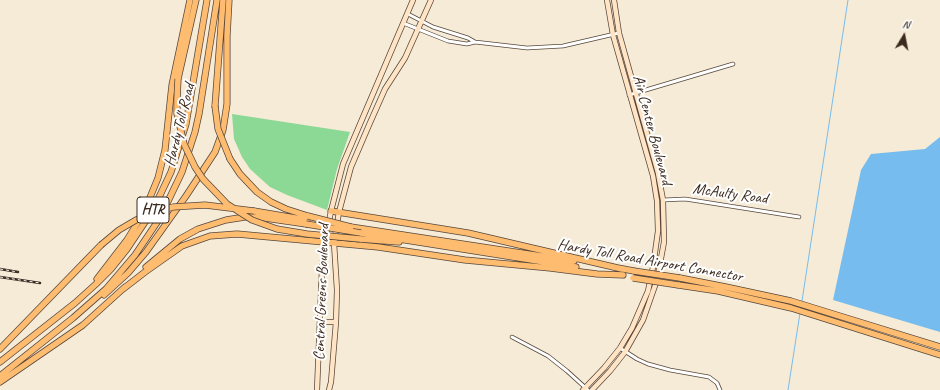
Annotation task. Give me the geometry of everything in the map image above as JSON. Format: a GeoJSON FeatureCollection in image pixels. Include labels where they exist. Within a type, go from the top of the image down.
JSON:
{"type":"FeatureCollection","features":[{"type":"Feature","properties":{"kind":"highway"},"geometry":{"type":"LineString","coordinates":[[83,295],[127,240],[144,212],[155,189],[165,150],[172,85],[190,0]]}},
{"type":"Feature","properties":{"kind":"highway"},"geometry":{"type":"LineString","coordinates":[[196,0],[178,79],[176,100],[177,114],[184,144],[195,167],[203,179],[214,193],[227,204],[252,220],[277,229],[296,233],[361,233]]}},
{"type":"Feature","properties":{"kind":"highway","name":"Hardy Toll Road"},"geometry":{"type":"LineString","coordinates":[[0,362],[83,295],[111,269],[137,235],[153,210],[171,172],[186,124],[206,0]]}},
{"type":"Feature","properties":{"kind":"highway","name":"Hardy Toll Road"},"geometry":{"type":"LineString","coordinates":[[0,376],[84,309],[106,289],[135,255],[153,230],[164,211],[182,172],[190,150],[199,114],[217,0]]}},
{"type":"Feature","properties":{"kind":"highway"},"geometry":{"type":"LineString","coordinates":[[223,0],[215,106],[218,129],[222,142],[230,159],[240,174],[257,192],[271,202],[307,220]]}},
{"type":"Feature","properties":{"kind":"highway"},"geometry":{"type":"LineString","coordinates":[[84,309],[108,292],[136,263],[186,196],[215,152],[223,130],[227,104],[227,36],[229,0]]}},
{"type":"Feature","properties":{"kind":"highway"},"geometry":{"type":"LineString","coordinates":[[0,349],[101,245],[119,230],[136,220],[159,210],[173,207],[205,205],[307,220],[361,233]]}},
{"type":"Feature","properties":{"kind":"highway"},"geometry":{"type":"LineString","coordinates":[[331,211],[468,233],[622,269]]}},
{"type":"Feature","properties":{"kind":"highway"},"geometry":{"type":"LineString","coordinates":[[0,382],[83,325],[171,245],[198,229],[226,220],[245,217],[307,220]]}},
{"type":"Feature","properties":{"kind":"highway","name":"Hardy Toll Road Airport Connector"},"geometry":{"type":"LineString","coordinates":[[307,220],[350,226],[361,233],[422,244],[718,291],[790,308],[940,355]]}},
{"type":"Feature","properties":{"kind":"highway","name":"Hardy Toll Road Airport Connector"},"geometry":{"type":"LineString","coordinates":[[361,233],[622,269],[726,286],[811,307],[940,347]]}},
{"type":"Feature","properties":{"kind":"highway"},"geometry":{"type":"LineString","coordinates":[[123,289],[174,252],[192,242],[210,236],[227,234],[243,234],[385,248],[465,260],[597,274],[623,275]]}},
{"type":"Feature","properties":{"kind":"street","name":"Central Greens Boulevard"},"geometry":{"type":"LineString","coordinates":[[317,390],[322,268],[331,211],[343,164],[413,0]]}},
{"type":"Feature","properties":{"kind":"street","name":"Central Greens Boulevard"},"geometry":{"type":"LineString","coordinates":[[329,390],[336,322],[337,290],[334,243],[339,212],[352,167],[385,89],[405,58],[431,0]]}},
{"type":"Feature","properties":{"kind":"street","name":"Air Center Boulevard"},"geometry":{"type":"LineString","coordinates":[[585,389],[620,348],[632,328],[648,291],[654,267],[658,231],[657,201],[653,176],[613,35],[607,0]]}},
{"type":"Feature","properties":{"kind":"street","name":"Air Center Boulevard"},"geometry":{"type":"LineString","coordinates":[[592,390],[625,352],[643,320],[652,299],[660,268],[664,242],[663,200],[658,173],[619,33],[614,0]]}},
{"type":"Feature","properties":{"kind":"street"},"geometry":{"type":"LineString","coordinates":[[408,14],[433,27],[468,38],[475,42]]}},
{"type":"Feature","properties":{"kind":"street"},"geometry":{"type":"LineString","coordinates":[[403,23],[448,42],[467,44],[475,42],[527,48],[546,48],[579,43],[619,33]]}},
{"type":"Feature","properties":{"kind":"street"},"geometry":{"type":"LineString","coordinates":[[629,94],[733,64]]}},
{"type":"Feature","properties":{"kind":"street"},"geometry":{"type":"LineString","coordinates":[[643,143],[649,140]]}},
{"type":"Feature","properties":{"kind":"street"},"geometry":{"type":"LineString","coordinates":[[343,164],[352,167]]}},
{"type":"Feature","properties":{"kind":"street","name":"McAulty Road"},"geometry":{"type":"LineString","coordinates":[[657,201],[686,199],[698,200],[800,217]]}},
{"type":"Feature","properties":{"kind":"street"},"geometry":{"type":"LineString","coordinates":[[654,267],[660,268]]}},
{"type":"Feature","properties":{"kind":"street"},"geometry":{"type":"LineString","coordinates":[[320,322],[336,322]]}},
{"type":"Feature","properties":{"kind":"street"},"geometry":{"type":"LineString","coordinates":[[512,337],[548,356],[568,371],[585,389]]}},
{"type":"Feature","properties":{"kind":"street"},"geometry":{"type":"LineString","coordinates":[[620,348],[648,364],[670,370],[709,377],[717,383],[720,390]]}},
{"type":"Feature","properties":{"kind":"green space"},"geometry":{"type":"Polygon","coordinates":[[[232,114],[350,132],[337,169],[327,210],[270,187],[250,169],[242,157],[234,139],[232,114]]]}},
{"type":"Feature","properties":{"kind":"water"},"geometry":{"type":"Polygon","coordinates":[[[940,137],[940,332],[833,300],[861,170],[871,154],[925,149],[940,137]]]}},
{"type":"Feature","properties":{"kind":"waterway"},"geometry":{"type":"LineString","coordinates":[[802,301],[848,0]]}},
{"type":"Feature","properties":{"kind":"waterway"},"geometry":{"type":"LineString","coordinates":[[788,390],[800,313]]}},
{"type":"Feature","properties":{"kind":"railway"},"geometry":{"type":"LineString","coordinates":[[0,269],[18,272]]}},
{"type":"Feature","properties":{"kind":"railway"},"geometry":{"type":"LineString","coordinates":[[0,277],[40,283]]}}]}
